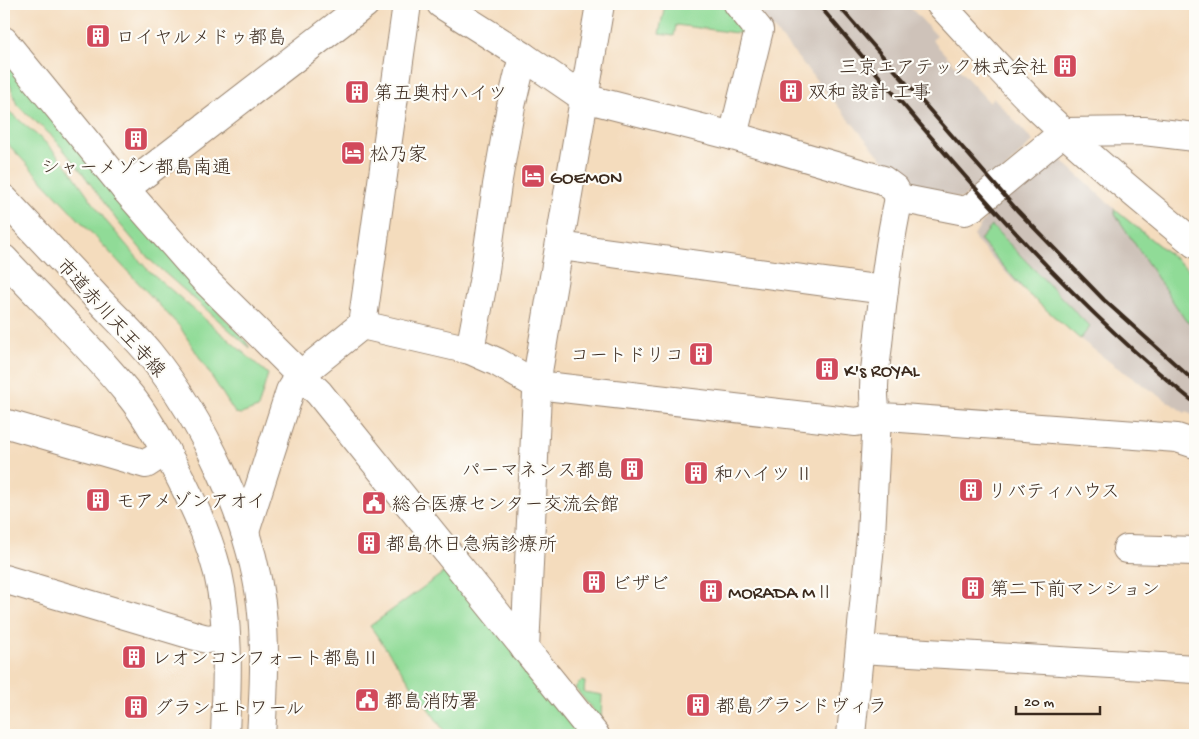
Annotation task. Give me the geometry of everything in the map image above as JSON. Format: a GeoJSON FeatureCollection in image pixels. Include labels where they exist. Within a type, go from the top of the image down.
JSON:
{"type":"FeatureCollection","features":[{"type":"Feature","properties":{"kind":"street"},"geometry":{"type":"LineString","coordinates":[[125,189],[365,4]]}},
{"type":"Feature","properties":{"kind":"street"},"geometry":{"type":"LineString","coordinates":[[245,532],[290,391],[300,375],[362,325],[407,4]]}},
{"type":"Feature","properties":{"kind":"street"},"geometry":{"type":"LineString","coordinates":[[441,4],[523,56],[584,98],[733,136],[883,180],[895,188],[899,198],[891,236],[884,290],[874,404],[877,417],[871,535],[851,735]]}},
{"type":"Feature","properties":{"kind":"street"},"geometry":{"type":"LineString","coordinates":[[525,649],[538,372],[600,4]]}},
{"type":"Feature","properties":{"kind":"street"},"geometry":{"type":"LineString","coordinates":[[733,136],[759,30],[738,4]]}},
{"type":"Feature","properties":{"kind":"street"},"geometry":{"type":"LineString","coordinates":[[940,4],[1037,107],[1128,189],[1195,244]]}},
{"type":"Feature","properties":{"kind":"street"},"geometry":{"type":"LineString","coordinates":[[4,41],[125,189],[203,278],[319,393],[595,735]]}},
{"type":"Feature","properties":{"kind":"street"},"geometry":{"type":"LineString","coordinates":[[470,350],[484,277],[497,185],[511,106],[523,56]]}},
{"type":"Feature","properties":{"kind":"street"},"geometry":{"type":"LineString","coordinates":[[899,198],[966,211],[994,191],[1064,132],[1144,131],[1195,137]]}},
{"type":"Feature","properties":{"kind":"street","name":"市道赤川天王寺線"},"geometry":{"type":"LineString","coordinates":[[4,199],[149,353],[173,386],[216,460],[245,532],[261,602],[264,646],[261,735]]}},
{"type":"Feature","properties":{"kind":"street"},"geometry":{"type":"LineString","coordinates":[[560,246],[884,290]]}},
{"type":"Feature","properties":{"kind":"street","name":"市道赤川天王寺線"},"geometry":{"type":"LineString","coordinates":[[4,259],[129,393],[166,451],[196,508],[208,539],[218,575],[226,636],[228,674],[225,735]]}},
{"type":"Feature","properties":{"kind":"street"},"geometry":{"type":"LineString","coordinates":[[362,325],[470,350],[497,362],[538,385],[856,422],[877,417],[1177,438],[1195,444]]}},
{"type":"Feature","properties":{"kind":"street"},"geometry":{"type":"LineString","coordinates":[[4,423],[146,464],[166,451]]}},
{"type":"Feature","properties":{"kind":"street"},"geometry":{"type":"LineString","coordinates":[[1127,549],[1195,551]]}},
{"type":"Feature","properties":{"kind":"street"},"geometry":{"type":"LineString","coordinates":[[4,579],[207,639],[226,636]]}},
{"type":"Feature","properties":{"kind":"street"},"geometry":{"type":"LineString","coordinates":[[860,648],[1195,669]]}},
{"type":"Feature","properties":{"kind":"shaded area"},"geometry":{"type":"Polygon","coordinates":[[[753,4],[907,4],[937,36],[932,40],[989,102],[994,98],[1033,141],[1002,172],[961,199],[910,184],[903,180],[877,153],[753,4]]]}},
{"type":"Feature","properties":{"kind":"shaded area"},"geometry":{"type":"Polygon","coordinates":[[[1058,157],[1116,210],[1195,274],[1195,417],[1187,411],[1185,413],[1115,366],[1080,339],[1016,283],[976,241],[974,236],[985,218],[984,216],[1049,160],[1058,157]]]}},
{"type":"Feature","properties":{"kind":"green space"},"geometry":{"type":"Polygon","coordinates":[[[665,4],[700,7],[701,4],[727,4],[752,35],[676,25],[674,36],[659,34],[665,4]]]}},
{"type":"Feature","properties":{"kind":"green space"},"geometry":{"type":"Polygon","coordinates":[[[4,57],[195,287],[245,340],[250,348],[150,260],[118,222],[81,171],[53,137],[17,105],[4,66],[4,57]]]}},
{"type":"Feature","properties":{"kind":"green space"},"geometry":{"type":"Polygon","coordinates":[[[4,107],[46,143],[68,167],[106,221],[146,268],[268,374],[258,408],[241,414],[235,413],[180,327],[4,140],[4,107]]]}},
{"type":"Feature","properties":{"kind":"green space"},"geometry":{"type":"Polygon","coordinates":[[[1114,209],[1195,275],[1195,327],[1186,321],[1115,214],[1114,209]]]}},
{"type":"Feature","properties":{"kind":"green space"},"geometry":{"type":"Polygon","coordinates":[[[992,226],[1090,327],[1080,339],[1028,294],[980,240],[992,226]]]}},
{"type":"Feature","properties":{"kind":"green space"},"geometry":{"type":"Polygon","coordinates":[[[447,570],[581,735],[447,735],[370,626],[447,570]]]}},
{"type":"Feature","properties":{"kind":"green space"},"geometry":{"type":"Polygon","coordinates":[[[581,681],[585,682],[584,692],[602,695],[601,720],[575,688],[581,681]]]}},
{"type":"Feature","properties":{"kind":"railway"},"geometry":{"type":"LineString","coordinates":[[818,4],[951,161],[1044,263],[1092,312],[1195,403]]}},
{"type":"Feature","properties":{"kind":"railway"},"geometry":{"type":"LineString","coordinates":[[837,4],[1017,210],[1104,300],[1195,382]]}},
{"type":"Feature","properties":{"kind":"place","name":"ロイヤルメドゥ都島"},"geometry":{"type":"Point","coordinates":[98,36]}},
{"type":"Feature","properties":{"kind":"place","name":"三京エアテック株式会社"},"geometry":{"type":"Point","coordinates":[1065,66]}},
{"type":"Feature","properties":{"kind":"place","name":"双和 設計 工事"},"geometry":{"type":"Point","coordinates":[791,91]}},
{"type":"Feature","properties":{"kind":"place","name":"第五奥村ハイツ"},"geometry":{"type":"Point","coordinates":[357,92]}},
{"type":"Feature","properties":{"kind":"place","name":"シャーメゾン都島南通"},"geometry":{"type":"Point","coordinates":[136,139]}},
{"type":"Feature","properties":{"kind":"place","name":"松乃家"},"geometry":{"type":"Point","coordinates":[353,153]}},
{"type":"Feature","properties":{"kind":"place","name":"GOEMON"},"geometry":{"type":"Point","coordinates":[533,176]}},
{"type":"Feature","properties":{"kind":"place","name":"コートドリコ"},"geometry":{"type":"Point","coordinates":[701,354]}},
{"type":"Feature","properties":{"kind":"place","name":"K's ROYAL"},"geometry":{"type":"Point","coordinates":[827,369]}},
{"type":"Feature","properties":{"kind":"place","name":"パーマネンス都島"},"geometry":{"type":"Point","coordinates":[632,469]}},
{"type":"Feature","properties":{"kind":"place","name":"和ハイツ Ⅱ"},"geometry":{"type":"Point","coordinates":[696,473]}},
{"type":"Feature","properties":{"kind":"place","name":"リバティハウス"},"geometry":{"type":"Point","coordinates":[971,490]}},
{"type":"Feature","properties":{"kind":"place","name":"モアメゾンアオイ"},"geometry":{"type":"Point","coordinates":[98,500]}},
{"type":"Feature","properties":{"kind":"place","name":"総合医療センター交流会館"},"geometry":{"type":"Point","coordinates":[374,503]}},
{"type":"Feature","properties":{"kind":"place","name":"都島休日急病診療所"},"geometry":{"type":"Point","coordinates":[369,543]}},
{"type":"Feature","properties":{"kind":"place","name":"ビザビ"},"geometry":{"type":"Point","coordinates":[594,582]}},
{"type":"Feature","properties":{"kind":"place","name":"第二下前マンション"},"geometry":{"type":"Point","coordinates":[973,588]}},
{"type":"Feature","properties":{"kind":"place","name":"MORADA MⅡ"},"geometry":{"type":"Point","coordinates":[711,591]}},
{"type":"Feature","properties":{"kind":"place","name":"レオンコンフォート都島Ⅱ"},"geometry":{"type":"Point","coordinates":[134,657]}},
{"type":"Feature","properties":{"kind":"place","name":"都島消防署"},"geometry":{"type":"Point","coordinates":[367,700]}},
{"type":"Feature","properties":{"kind":"place","name":"都島グランドヴィラ"},"geometry":{"type":"Point","coordinates":[698,705]}},
{"type":"Feature","properties":{"kind":"place","name":"グランエトワール"},"geometry":{"type":"Point","coordinates":[136,707]}}]}
